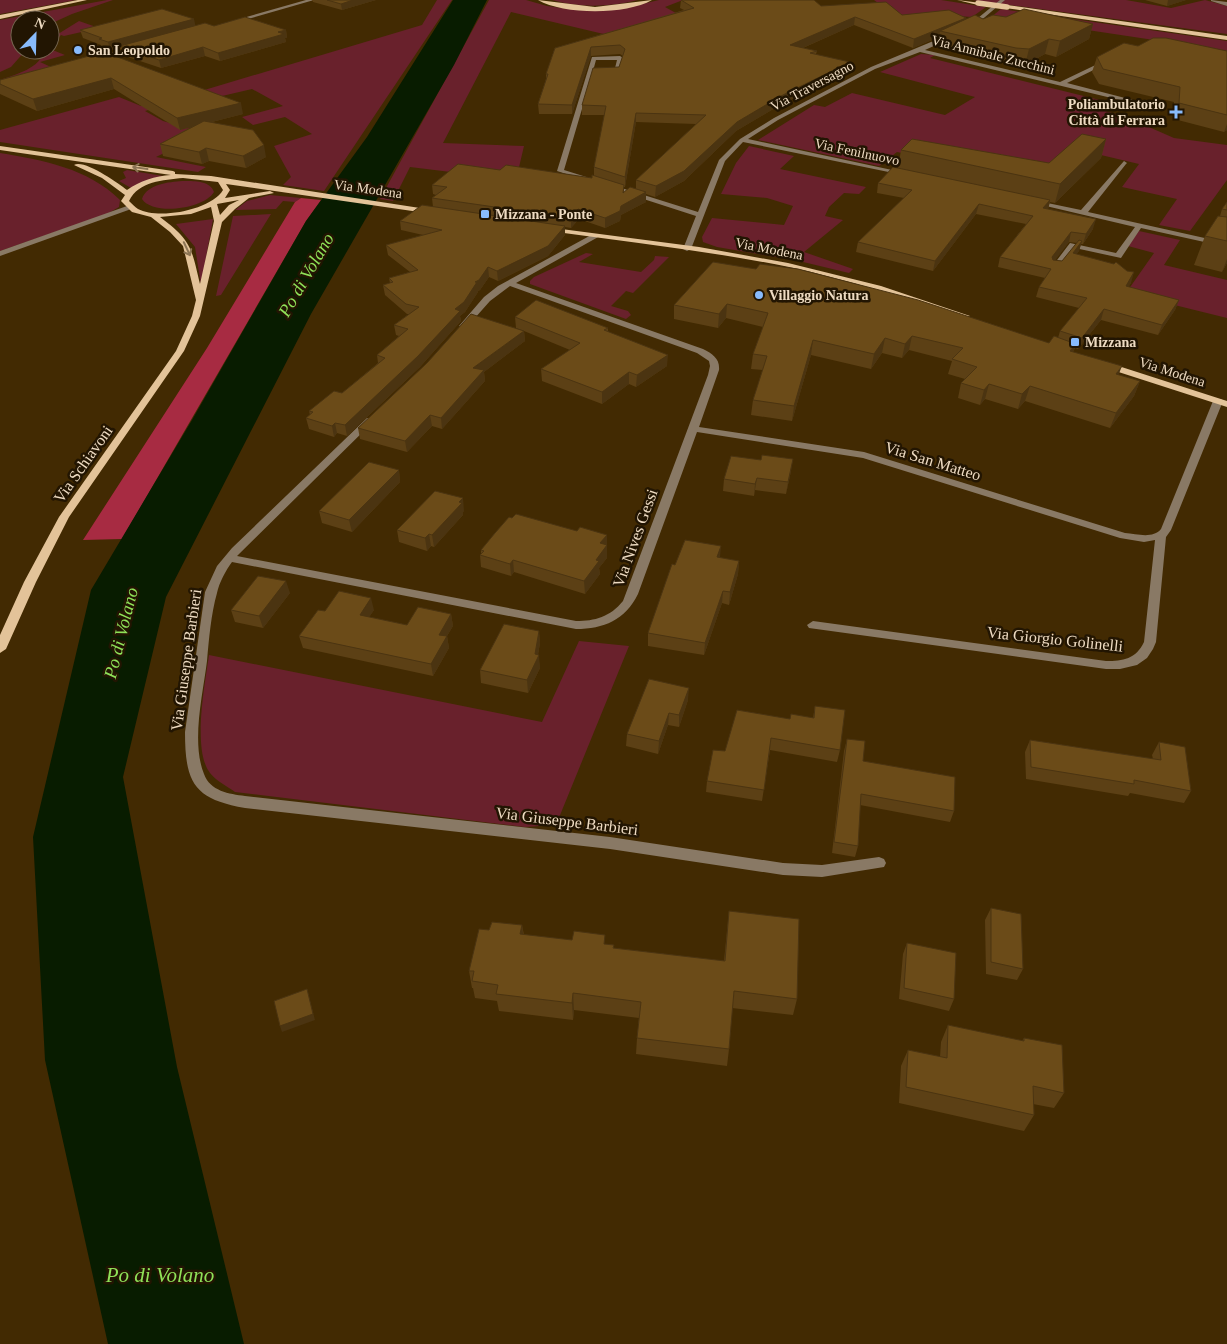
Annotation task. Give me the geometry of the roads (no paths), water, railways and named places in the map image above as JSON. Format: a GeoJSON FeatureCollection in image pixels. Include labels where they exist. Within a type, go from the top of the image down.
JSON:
{"type":"FeatureCollection","features":[{"type":"Feature","properties":{"kind":"main road"},"geometry":{"type":"LineString","coordinates":[[0,16],[85,0]]}},
{"type":"Feature","properties":{"kind":"main road"},"geometry":{"type":"LineString","coordinates":[[540,0],[562,6],[597,8],[615,7],[650,0]]}},
{"type":"Feature","properties":{"kind":"main road"},"geometry":{"type":"LineString","coordinates":[[959,0],[1227,38]]}},
{"type":"Feature","properties":{"kind":"main road","name":"Via Modena"},"geometry":{"type":"LineString","coordinates":[[0,148],[207,177],[221,181],[446,214]]}},
{"type":"Feature","properties":{"kind":"main road","name":"Via Modena"},"geometry":{"type":"LineString","coordinates":[[51,156],[94,172],[128,194],[137,187],[151,181],[188,175]]}},
{"type":"Feature","properties":{"kind":"main road"},"geometry":{"type":"LineString","coordinates":[[217,202],[227,190],[221,181]]}},
{"type":"Feature","properties":{"kind":"main road","name":"Via Modena"},"geometry":{"type":"LineString","coordinates":[[130,208],[153,214],[186,213],[217,202],[265,193],[290,191]]}},
{"type":"Feature","properties":{"kind":"main road","name":"Via Modena"},"geometry":{"type":"LineString","coordinates":[[218,221],[239,202],[265,193]]}},
{"type":"Feature","properties":{"kind":"main road"},"geometry":{"type":"LineString","coordinates":[[128,194],[125,201],[130,208]]}},
{"type":"Feature","properties":{"kind":"main road","name":"Via Schiavoni"},"geometry":{"type":"LineString","coordinates":[[0,649],[30,582],[60,524],[180,351],[194,324],[218,221],[217,202]]}},
{"type":"Feature","properties":{"kind":"main road","name":"Via Schiavoni"},"geometry":{"type":"LineString","coordinates":[[153,214],[173,230],[187,246],[199,302]]}},
{"type":"Feature","properties":{"kind":"main road","name":"Via Modena"},"geometry":{"type":"LineString","coordinates":[[543,228],[779,264],[857,282],[972,318]]}},
{"type":"Feature","properties":{"kind":"main road","name":"Via Modena"},"geometry":{"type":"LineString","coordinates":[[1097,362],[1223,402]]}},
{"type":"Feature","properties":{"kind":"street"},"geometry":{"type":"LineString","coordinates":[[226,23],[312,0]]}},
{"type":"Feature","properties":{"kind":"street","name":"Via Traversagno"},"geometry":{"type":"LineString","coordinates":[[687,249],[722,160],[742,140],[825,92],[873,68],[969,28],[1003,0]]}},
{"type":"Feature","properties":{"kind":"street"},"geometry":{"type":"LineString","coordinates":[[1213,0],[1227,4]]}},
{"type":"Feature","properties":{"kind":"street"},"geometry":{"type":"LineString","coordinates":[[91,60],[144,45]]}},
{"type":"Feature","properties":{"kind":"street","name":"Via Annibale Zucchini"},"geometry":{"type":"LineString","coordinates":[[920,50],[1153,106]]}},
{"type":"Feature","properties":{"kind":"street"},"geometry":{"type":"LineString","coordinates":[[590,74],[616,74],[620,58],[594,58],[560,171],[701,215]]}},
{"type":"Feature","properties":{"kind":"street","name":"Via Annibale Zucchini"},"geometry":{"type":"LineString","coordinates":[[1061,84],[1113,58]]}},
{"type":"Feature","properties":{"kind":"street","name":"Via Fenilnuovo"},"geometry":{"type":"LineString","coordinates":[[742,140],[911,176]]}},
{"type":"Feature","properties":{"kind":"street"},"geometry":{"type":"LineString","coordinates":[[1083,213],[1124,163]]}},
{"type":"Feature","properties":{"kind":"street"},"geometry":{"type":"LineString","coordinates":[[1026,201],[1227,245]]}},
{"type":"Feature","properties":{"kind":"street"},"geometry":{"type":"LineString","coordinates":[[0,254],[130,208]]}},
{"type":"Feature","properties":{"kind":"street"},"geometry":{"type":"LineString","coordinates":[[1055,268],[1073,245],[1118,256],[1140,225]]}},
{"type":"Feature","properties":{"kind":"street"},"geometry":{"type":"LineString","coordinates":[[456,334],[487,299],[509,283],[596,236]]}},
{"type":"Feature","properties":{"kind":"street","name":"Via Nives Gessi"},"geometry":{"type":"LineString","coordinates":[[229,558],[565,624],[588,626],[616,616],[629,601],[716,364],[711,357],[691,347],[509,283]]}},
{"type":"Feature","properties":{"kind":"street","name":"Via Giorgio Golinelli"},"geometry":{"type":"LineString","coordinates":[[813,625],[1106,665],[1128,664],[1142,657],[1147,651],[1150,642],[1160,536],[1166,530],[1223,402]]}},
{"type":"Feature","properties":{"kind":"street","name":"Via Giuseppe Barbieri"},"geometry":{"type":"LineString","coordinates":[[378,412],[229,558],[218,574],[211,592],[192,732],[197,776],[206,789],[227,799],[245,802],[610,843],[783,869],[822,871],[879,863]]}},
{"type":"Feature","properties":{"kind":"street","name":"Via San Matteo"},"geometry":{"type":"LineString","coordinates":[[692,429],[864,455],[1124,536],[1144,539],[1160,536]]}},
{"type":"Feature","properties":{"kind":"water","name":"Po di Volano"},"geometry":{"type":"Polygon","coordinates":[[[453,0],[487,0],[454,65],[311,314],[166,597],[123,777],[177,1067],[244,1344],[108,1344],[45,1060],[33,837],[91,590],[192,420],[306,221],[367,137],[453,0]]]}},
{"type":"Feature","properties":{"kind":"place","name":"San Leopoldo"},"geometry":{"type":"Point","coordinates":[78,50]}},
{"type":"Feature","properties":{"kind":"place","name":"Poliambulatorio Città di Ferrara"},"geometry":{"type":"Point","coordinates":[1176,112]}},
{"type":"Feature","properties":{"kind":"place","name":"Mizzana - Ponte"},"geometry":{"type":"Point","coordinates":[485,214]}},
{"type":"Feature","properties":{"kind":"place","name":"Villaggio Natura"},"geometry":{"type":"Point","coordinates":[759,295]}},
{"type":"Feature","properties":{"kind":"place","name":"Mizzana"},"geometry":{"type":"Point","coordinates":[1075,342]}}]}
